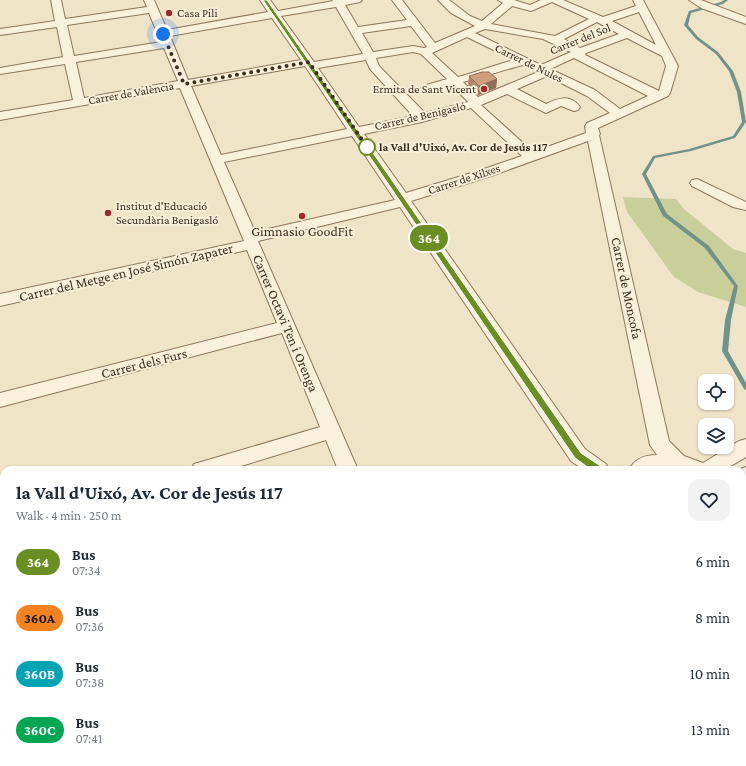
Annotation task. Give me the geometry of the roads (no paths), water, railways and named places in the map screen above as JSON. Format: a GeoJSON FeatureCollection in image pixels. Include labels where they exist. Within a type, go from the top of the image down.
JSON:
{"type":"FeatureCollection","features":[{"type":"Feature","properties":{"kind":"street"},"geometry":{"type":"LineString","coordinates":[[56,0],[79,102]]}},
{"type":"Feature","properties":{"kind":"street"},"geometry":{"type":"LineString","coordinates":[[265,0],[356,131],[577,463]]}},
{"type":"Feature","properties":{"kind":"street"},"geometry":{"type":"LineString","coordinates":[[0,71],[69,60],[275,15],[338,2],[357,0]]}},
{"type":"Feature","properties":{"kind":"street"},"geometry":{"type":"LineString","coordinates":[[397,0],[414,22],[429,50],[458,85],[474,100],[473,104],[531,156]]}},
{"type":"Feature","properties":{"kind":"street"},"geometry":{"type":"LineString","coordinates":[[442,0],[454,11],[483,26],[546,36],[657,96],[664,93],[672,66],[639,4],[625,0]]}},
{"type":"Feature","properties":{"kind":"street"},"geometry":{"type":"LineString","coordinates":[[429,50],[483,26],[506,1],[532,8],[554,0],[629,34],[665,54]]}},
{"type":"Feature","properties":{"kind":"street"},"geometry":{"type":"LineString","coordinates":[[694,0],[705,6],[746,21]]}},
{"type":"Feature","properties":{"kind":"street"},"geometry":{"type":"LineString","coordinates":[[338,2],[370,56],[374,67],[422,118]]}},
{"type":"Feature","properties":{"kind":"street"},"geometry":{"type":"LineString","coordinates":[[554,40],[639,4]]}},
{"type":"Feature","properties":{"kind":"street"},"geometry":{"type":"LineString","coordinates":[[0,32],[61,23],[151,5]]}},
{"type":"Feature","properties":{"kind":"street","name":"Carrer Octavi Ten i Orenga"},"geometry":{"type":"LineString","coordinates":[[151,5],[346,466]]}},
{"type":"Feature","properties":{"kind":"street"},"geometry":{"type":"LineString","coordinates":[[356,31],[414,22]]}},
{"type":"Feature","properties":{"kind":"street","name":"Carrer de Nules"},"geometry":{"type":"LineString","coordinates":[[466,33],[594,95],[621,113]]}},
{"type":"Feature","properties":{"kind":"street","name":"Carrer del Sol"},"geometry":{"type":"LineString","coordinates":[[544,71],[603,42],[629,34]]}},
{"type":"Feature","properties":{"kind":"street","name":"Carrer de València"},"geometry":{"type":"LineString","coordinates":[[0,116],[310,64],[413,49],[429,50]]}},
{"type":"Feature","properties":{"kind":"street"},"geometry":{"type":"LineString","coordinates":[[427,88],[478,76],[492,69],[525,61]]}},
{"type":"Feature","properties":{"kind":"street","name":"Carrer de Benigasló"},"geometry":{"type":"LineString","coordinates":[[217,160],[422,118],[473,104],[544,71]]}},
{"type":"Feature","properties":{"kind":"street"},"geometry":{"type":"LineString","coordinates":[[507,89],[546,109],[561,101],[588,117],[593,130]]}},
{"type":"Feature","properties":{"kind":"street"},"geometry":{"type":"LineString","coordinates":[[570,106],[594,95]]}},
{"type":"Feature","properties":{"kind":"street","name":"Carrer de Xilxes"},"geometry":{"type":"LineString","coordinates":[[251,241],[403,201],[486,173],[593,130],[621,113],[657,96]]}},
{"type":"Feature","properties":{"kind":"street","name":"Carrer de Moncofa"},"geometry":{"type":"LineString","coordinates":[[593,130],[660,445]]}},
{"type":"Feature","properties":{"kind":"street"},"geometry":{"type":"LineString","coordinates":[[696,183],[738,204],[746,206]]}},
{"type":"Feature","properties":{"kind":"street","name":"Carrer del Metge en José Simón Zapater"},"geometry":{"type":"LineString","coordinates":[[0,300],[251,241]]}},
{"type":"Feature","properties":{"kind":"street","name":"Carrer dels Furs"},"geometry":{"type":"LineString","coordinates":[[0,400],[287,326]]}},
{"type":"Feature","properties":{"kind":"street"},"geometry":{"type":"LineString","coordinates":[[214,466],[332,431]]}},
{"type":"Feature","properties":{"kind":"street"},"geometry":{"type":"LineString","coordinates":[[644,466],[660,445],[677,462],[688,466]]}},
{"type":"Feature","properties":{"kind":"street"},"geometry":{"type":"LineString","coordinates":[[714,466],[746,447]]}},
{"type":"Feature","properties":{"kind":"street"},"geometry":{"type":"LineString","coordinates":[[650,466],[677,462]]}},
{"type":"Feature","properties":{"kind":"waterway"},"geometry":{"type":"LineString","coordinates":[[726,0],[722,3],[690,12],[686,25],[697,38],[717,53],[731,71],[739,92],[744,122],[734,137],[690,150],[654,157],[644,174],[665,215],[707,247],[736,286],[728,320],[725,351],[746,388]]}},
{"type":"Feature","properties":{"kind":"place","name":"Casa Pili"},"geometry":{"type":"Point","coordinates":[169,13]}},
{"type":"Feature","properties":{"kind":"place","name":"Ermita de Sant Vicent"},"geometry":{"type":"Point","coordinates":[484,89]}},
{"type":"Feature","properties":{"kind":"place","name":"la Vall d'Uixó, Av. Cor de Jesús 117"},"geometry":{"type":"Point","coordinates":[367,147]}},
{"type":"Feature","properties":{"kind":"place","name":"Institut d'Educació Secundària Benigasló"},"geometry":{"type":"Point","coordinates":[108,213]}},
{"type":"Feature","properties":{"kind":"place","name":"Gimnasio GoodFit"},"geometry":{"type":"Point","coordinates":[302,216]}}]}
